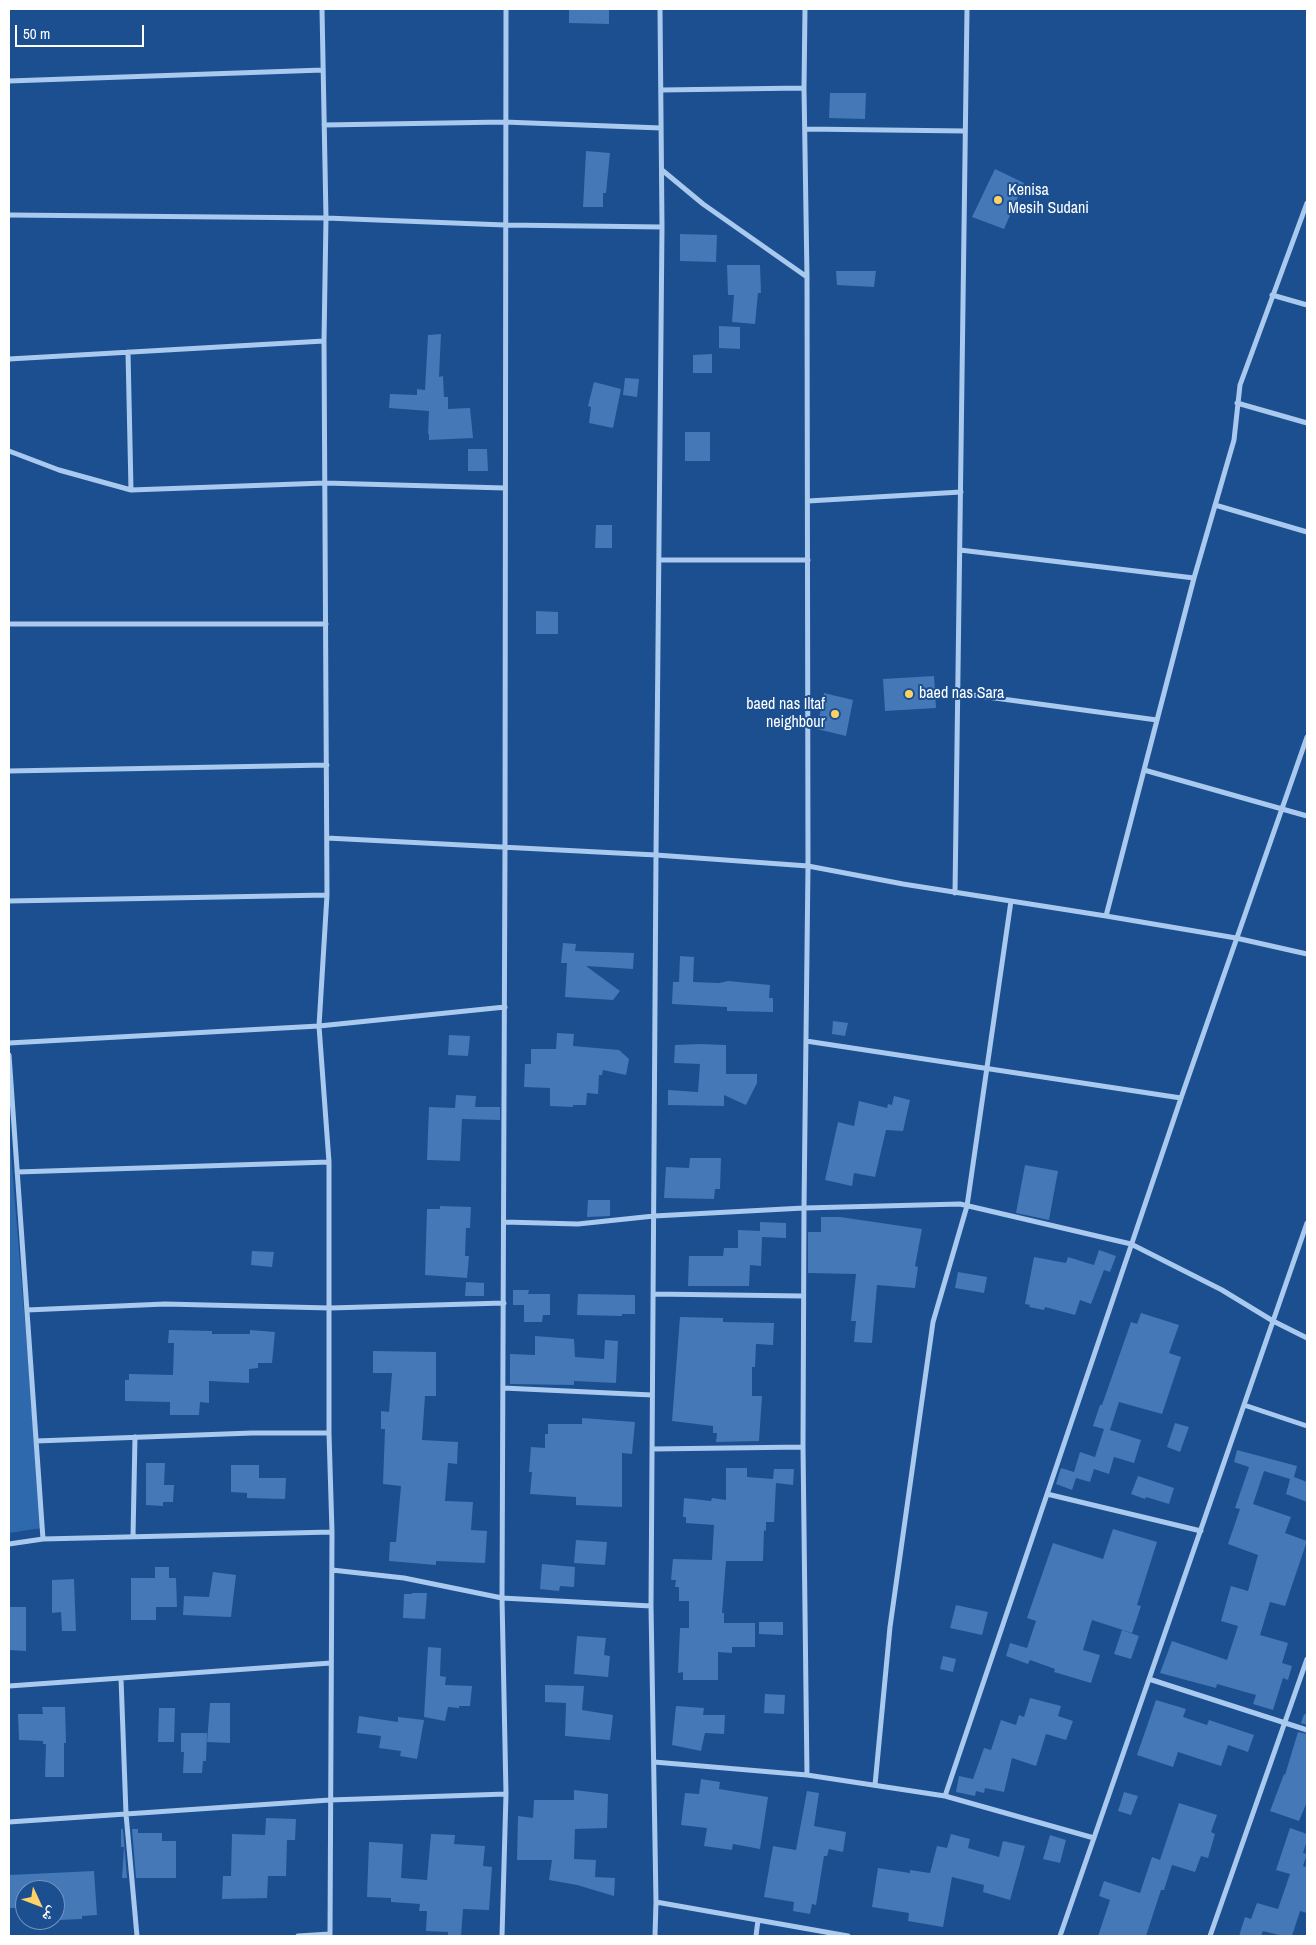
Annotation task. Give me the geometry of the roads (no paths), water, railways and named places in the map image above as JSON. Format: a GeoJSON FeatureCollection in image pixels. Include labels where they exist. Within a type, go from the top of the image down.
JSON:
{"type":"FeatureCollection","features":[{"type":"Feature","properties":{"kind":"street"},"geometry":{"type":"LineString","coordinates":[[298,1936],[330,1935],[332,1532],[329,1433],[329,1162],[319,1026],[327,895],[324,341],[326,218],[322,9]]}},
{"type":"Feature","properties":{"kind":"street"},"geometry":{"type":"LineString","coordinates":[[502,1936],[506,1794],[502,1598],[505,1007],[504,122],[506,9]]}},
{"type":"Feature","properties":{"kind":"street"},"geometry":{"type":"LineString","coordinates":[[655,1936],[651,1606],[662,227],[660,9]]}},
{"type":"Feature","properties":{"kind":"street"},"geometry":{"type":"LineString","coordinates":[[805,9],[808,866],[803,1447],[807,1775]]}},
{"type":"Feature","properties":{"kind":"street"},"geometry":{"type":"LineString","coordinates":[[955,892],[967,9]]}},
{"type":"Feature","properties":{"kind":"street"},"geometry":{"type":"LineString","coordinates":[[9,81],[323,70]]}},
{"type":"Feature","properties":{"kind":"street"},"geometry":{"type":"LineString","coordinates":[[661,90],[804,88]]}},
{"type":"Feature","properties":{"kind":"street"},"geometry":{"type":"LineString","coordinates":[[324,125],[504,122],[661,128]]}},
{"type":"Feature","properties":{"kind":"street"},"geometry":{"type":"LineString","coordinates":[[805,129],[965,131]]}},
{"type":"Feature","properties":{"kind":"street"},"geometry":{"type":"LineString","coordinates":[[662,170],[703,204],[807,277]]}},
{"type":"Feature","properties":{"kind":"street"},"geometry":{"type":"LineString","coordinates":[[1106,916],[1194,578],[1234,440],[1240,385],[1307,203]]}},
{"type":"Feature","properties":{"kind":"street"},"geometry":{"type":"LineString","coordinates":[[9,214],[326,218],[505,225],[662,227]]}},
{"type":"Feature","properties":{"kind":"street"},"geometry":{"type":"LineString","coordinates":[[1272,295],[1307,305]]}},
{"type":"Feature","properties":{"kind":"street"},"geometry":{"type":"LineString","coordinates":[[9,359],[324,341]]}},
{"type":"Feature","properties":{"kind":"street"},"geometry":{"type":"LineString","coordinates":[[128,352],[131,490]]}},
{"type":"Feature","properties":{"kind":"street"},"geometry":{"type":"LineString","coordinates":[[1238,403],[1307,423]]}},
{"type":"Feature","properties":{"kind":"street"},"geometry":{"type":"LineString","coordinates":[[9,451],[60,470],[131,490],[325,483],[505,488]]}},
{"type":"Feature","properties":{"kind":"street"},"geometry":{"type":"LineString","coordinates":[[808,501],[961,492]]}},
{"type":"Feature","properties":{"kind":"street"},"geometry":{"type":"LineString","coordinates":[[1215,505],[1307,532]]}},
{"type":"Feature","properties":{"kind":"street"},"geometry":{"type":"LineString","coordinates":[[960,550],[1194,578]]}},
{"type":"Feature","properties":{"kind":"street"},"geometry":{"type":"LineString","coordinates":[[659,560],[808,560]]}},
{"type":"Feature","properties":{"kind":"street"},"geometry":{"type":"LineString","coordinates":[[9,624],[326,624]]}},
{"type":"Feature","properties":{"kind":"street"},"geometry":{"type":"LineString","coordinates":[[958,693],[1156,720]]}},
{"type":"Feature","properties":{"kind":"street"},"geometry":{"type":"LineString","coordinates":[[945,1796],[1131,1244],[1307,737]]}},
{"type":"Feature","properties":{"kind":"street"},"geometry":{"type":"LineString","coordinates":[[9,771],[327,765]]}},
{"type":"Feature","properties":{"kind":"street"},"geometry":{"type":"LineString","coordinates":[[1144,770],[1307,816]]}},
{"type":"Feature","properties":{"kind":"street"},"geometry":{"type":"LineString","coordinates":[[327,838],[656,855],[808,866],[1236,938],[1307,954]]}},
{"type":"Feature","properties":{"kind":"street"},"geometry":{"type":"LineString","coordinates":[[9,900],[327,895]]}},
{"type":"Feature","properties":{"kind":"street"},"geometry":{"type":"LineString","coordinates":[[875,1785],[890,1627],[932,1322],[967,1206],[1011,901]]}},
{"type":"Feature","properties":{"kind":"street"},"geometry":{"type":"LineString","coordinates":[[9,1043],[319,1026],[505,1007]]}},
{"type":"Feature","properties":{"kind":"street"},"geometry":{"type":"LineString","coordinates":[[806,1041],[1181,1098]]}},
{"type":"Feature","properties":{"kind":"street"},"geometry":{"type":"LineString","coordinates":[[9,1055],[43,1540]]}},
{"type":"Feature","properties":{"kind":"street"},"geometry":{"type":"LineString","coordinates":[[17,1172],[329,1162]]}},
{"type":"Feature","properties":{"kind":"street"},"geometry":{"type":"LineString","coordinates":[[504,1222],[578,1224],[654,1216],[804,1208],[960,1204],[1131,1244],[1222,1290],[1273,1322],[1307,1338]]}},
{"type":"Feature","properties":{"kind":"street"},"geometry":{"type":"LineString","coordinates":[[1060,1936],[1307,1223]]}},
{"type":"Feature","properties":{"kind":"street"},"geometry":{"type":"LineString","coordinates":[[653,1294],[804,1296]]}},
{"type":"Feature","properties":{"kind":"street"},"geometry":{"type":"LineString","coordinates":[[27,1310],[165,1304],[330,1308],[504,1303]]}},
{"type":"Feature","properties":{"kind":"street"},"geometry":{"type":"LineString","coordinates":[[503,1388],[652,1395]]}},
{"type":"Feature","properties":{"kind":"street"},"geometry":{"type":"LineString","coordinates":[[1244,1405],[1307,1426]]}},
{"type":"Feature","properties":{"kind":"street"},"geometry":{"type":"LineString","coordinates":[[36,1441],[135,1436],[329,1433]]}},
{"type":"Feature","properties":{"kind":"street"},"geometry":{"type":"LineString","coordinates":[[133,1537],[135,1436]]}},
{"type":"Feature","properties":{"kind":"street"},"geometry":{"type":"LineString","coordinates":[[652,1449],[803,1447]]}},
{"type":"Feature","properties":{"kind":"street"},"geometry":{"type":"LineString","coordinates":[[1047,1494],[1200,1531]]}},
{"type":"Feature","properties":{"kind":"street"},"geometry":{"type":"LineString","coordinates":[[9,1544],[43,1540],[332,1532]]}},
{"type":"Feature","properties":{"kind":"street"},"geometry":{"type":"LineString","coordinates":[[332,1570],[404,1578],[502,1598],[651,1606]]}},
{"type":"Feature","properties":{"kind":"street"},"geometry":{"type":"LineString","coordinates":[[1210,1936],[1307,1658]]}},
{"type":"Feature","properties":{"kind":"street"},"geometry":{"type":"LineString","coordinates":[[9,1686],[331,1663]]}},
{"type":"Feature","properties":{"kind":"street"},"geometry":{"type":"LineString","coordinates":[[121,1678],[126,1814],[137,1936]]}},
{"type":"Feature","properties":{"kind":"street"},"geometry":{"type":"LineString","coordinates":[[1149,1680],[1307,1730]]}},
{"type":"Feature","properties":{"kind":"street"},"geometry":{"type":"LineString","coordinates":[[654,1762],[807,1775],[945,1796],[1094,1838]]}},
{"type":"Feature","properties":{"kind":"street"},"geometry":{"type":"LineString","coordinates":[[9,1822],[330,1800],[506,1794]]}},
{"type":"Feature","properties":{"kind":"street"},"geometry":{"type":"LineString","coordinates":[[656,1902],[848,1936]]}},
{"type":"Feature","properties":{"kind":"street"},"geometry":{"type":"LineString","coordinates":[[756,1936],[758,1920]]}},
{"type":"Feature","properties":{"kind":"place","name":"Kenisa Mesih Sudani"},"geometry":{"type":"Point","coordinates":[998,200]}},
{"type":"Feature","properties":{"kind":"place","name":"baed nas Sara"},"geometry":{"type":"Point","coordinates":[909,694]}},
{"type":"Feature","properties":{"kind":"place","name":"baed nas Iltaf neighbour"},"geometry":{"type":"Point","coordinates":[835,714]}}]}
